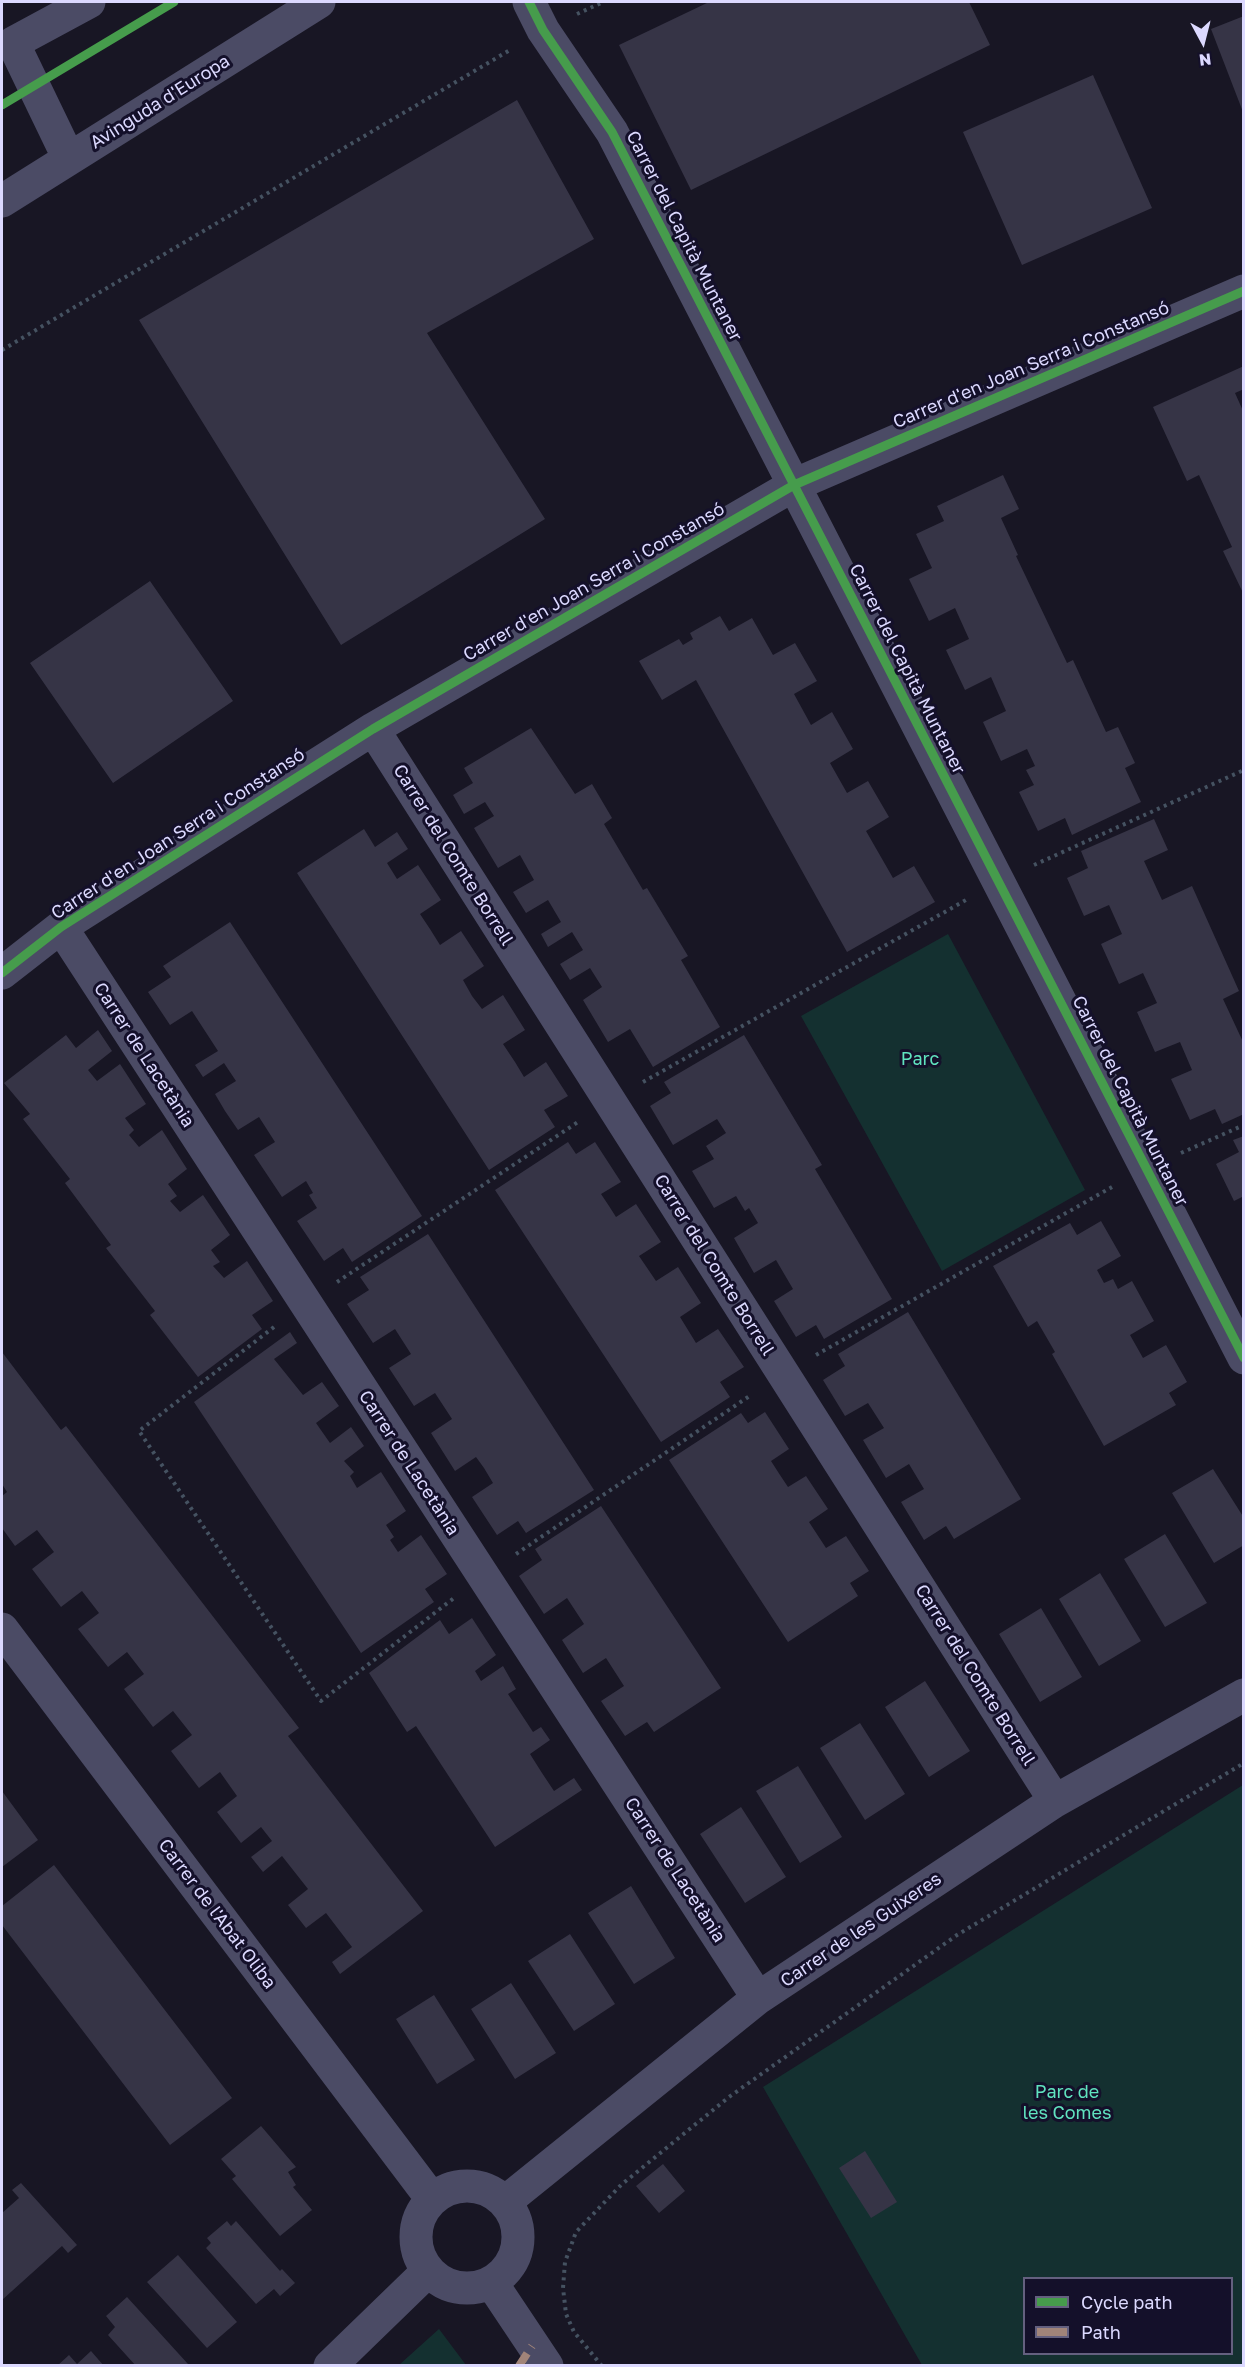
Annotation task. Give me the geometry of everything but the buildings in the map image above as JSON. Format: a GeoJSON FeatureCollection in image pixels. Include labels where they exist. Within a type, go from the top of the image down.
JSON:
{"type":"FeatureCollection","features":[{"type":"Feature","properties":{"kind":"street"},"geometry":{"type":"LineString","coordinates":[[69,159],[13,43],[89,2]]}},
{"type":"Feature","properties":{"kind":"street","name":"Avinguda d'Europa"},"geometry":{"type":"LineString","coordinates":[[2,201],[319,2]]}},
{"type":"Feature","properties":{"kind":"street","name":"Carrer del Capità Muntaner"},"geometry":{"type":"LineString","coordinates":[[536,16],[612,132],[1244,1358]]}},
{"type":"Feature","properties":{"kind":"street","name":"Carrer d'en Joan Serra i Constansó"},"geometry":{"type":"LineString","coordinates":[[2,973],[61,927],[373,729],[794,485],[1244,291]]}},
{"type":"Feature","properties":{"kind":"street","name":"Carrer del Comte Borrell"},"geometry":{"type":"LineString","coordinates":[[373,729],[1055,1801]]}},
{"type":"Feature","properties":{"kind":"street","name":"Carrer de Lacetània"},"geometry":{"type":"LineString","coordinates":[[61,927],[758,1998]]}},
{"type":"Feature","properties":{"kind":"street","name":"Carrer de l'Abat Oliba"},"geometry":{"type":"LineString","coordinates":[[2,1629],[432,2199]]}},
{"type":"Feature","properties":{"kind":"street","name":"Carrer de les Guixeres"},"geometry":{"type":"LineString","coordinates":[[505,2202],[758,1998],[1055,1801],[1244,1695]]}},
{"type":"Feature","properties":{"kind":"street"},"geometry":{"type":"LineString","coordinates":[[473,2186],[490,2192],[505,2202],[515,2218],[518,2242],[515,2255],[505,2271],[491,2282],[479,2287],[455,2287],[443,2283],[428,2271],[418,2255],[416,2231],[421,2213],[432,2199],[448,2189],[473,2186]]}},
{"type":"Feature","properties":{"kind":"street"},"geometry":{"type":"LineString","coordinates":[[330,2366],[428,2271]]}},
{"type":"Feature","properties":{"kind":"street"},"geometry":{"type":"LineString","coordinates":[[491,2282],[547,2366]]}},
{"type":"Feature","properties":{"kind":"path"},"geometry":{"type":"LineString","coordinates":[[2,350],[536,16],[603,2]]}},
{"type":"Feature","properties":{"kind":"path"},"geometry":{"type":"LineString","coordinates":[[1244,770],[998,882],[610,1101],[305,1303],[138,1431],[321,1701],[483,1576],[783,1374],[1146,1168],[1244,1125]]}},
{"type":"Feature","properties":{"kind":"path"},"geometry":{"type":"LineString","coordinates":[[602,2366],[574,2332],[566,2314],[563,2288],[565,2262],[576,2232],[621,2185],[729,2097],[957,1935],[1244,1763]]}},
{"type":"Feature","properties":{"kind":"green space","name":"Parc"},"geometry":{"type":"Polygon","coordinates":[[[948,934],[1085,1190],[942,1271],[801,1016],[948,934]]]}},
{"type":"Feature","properties":{"kind":"green space","name":"Parc de les Comes"},"geometry":{"type":"Polygon","coordinates":[[[1243,1785],[1243,2365],[922,2365],[763,2087],[1243,1785]]]}},
{"type":"Feature","properties":{"kind":"green space"},"geometry":{"type":"Polygon","coordinates":[[[439,2329],[466,2365],[399,2365],[439,2329]]]}},
{"type":"Feature","properties":{"kind":"marked path"},"geometry":{"type":"LineString","coordinates":[[519,2366],[532,2346]]}},
{"type":"Feature","properties":{"kind":"cycle path"},"geometry":{"type":"LineString","coordinates":[[2,105],[174,2]]}},
{"type":"Feature","properties":{"kind":"cycle path"},"geometry":{"type":"LineString","coordinates":[[529,2],[543,30],[612,132],[1244,1358]]}},
{"type":"Feature","properties":{"kind":"cycle path"},"geometry":{"type":"LineString","coordinates":[[2,973],[61,927],[373,729],[794,485],[1244,291]]}}]}
